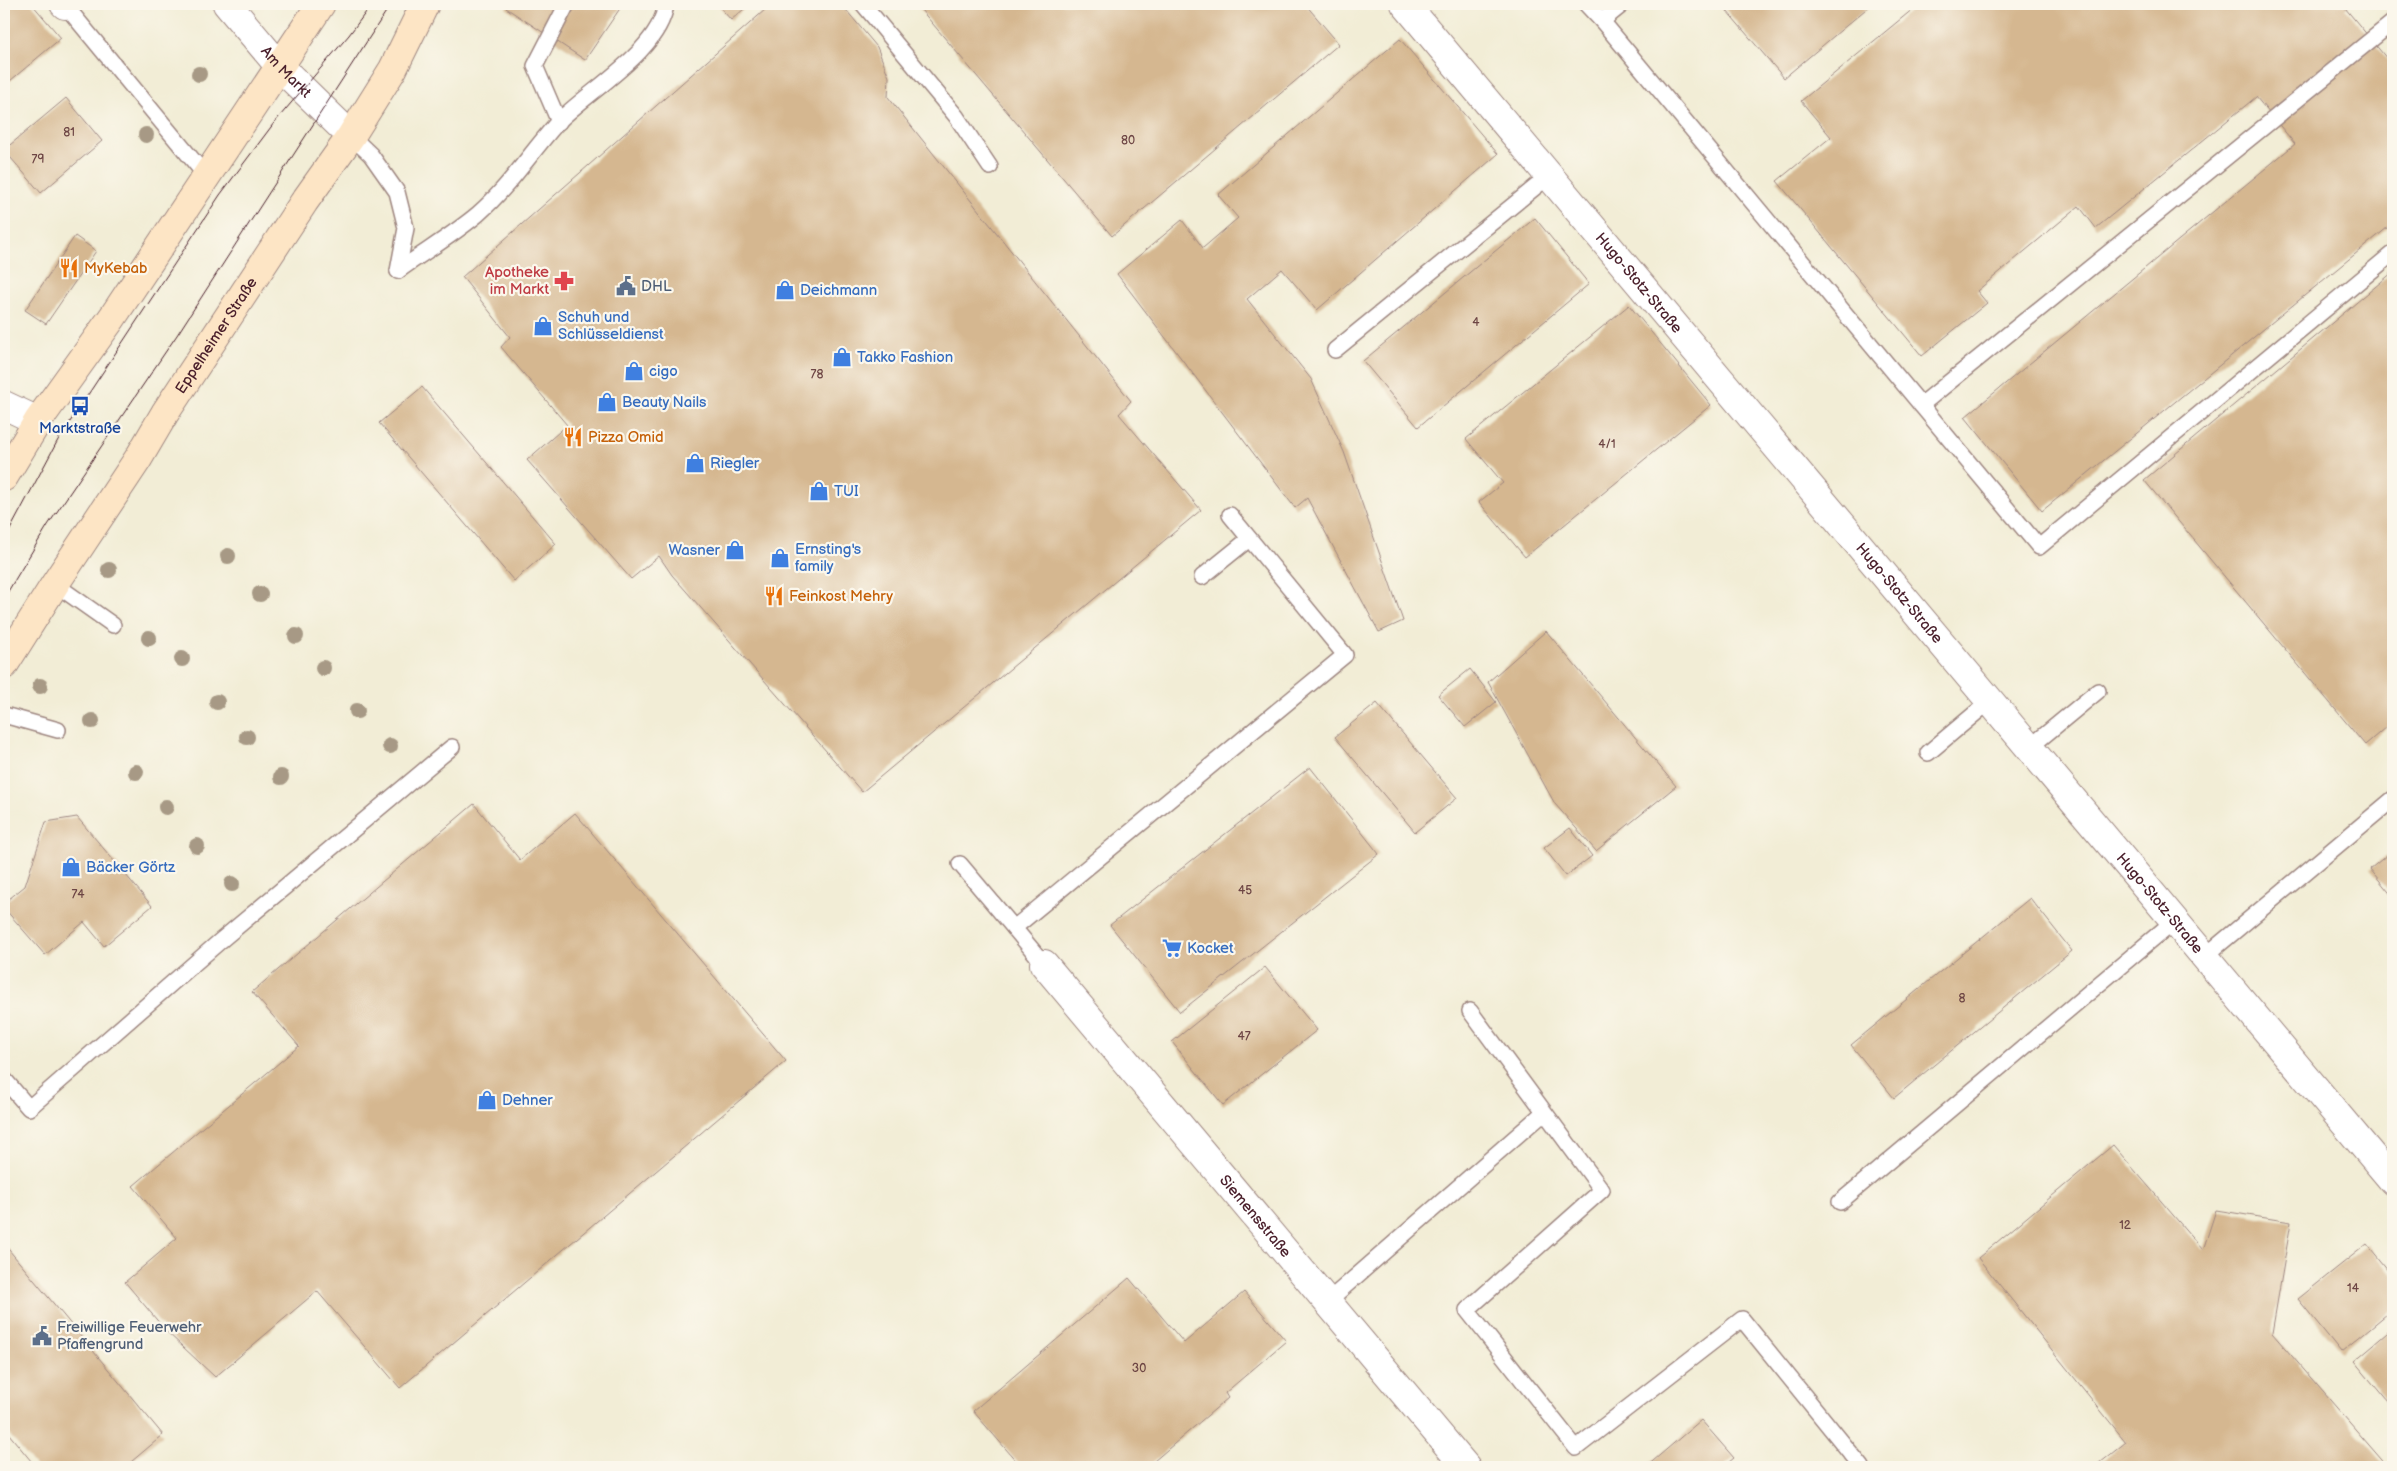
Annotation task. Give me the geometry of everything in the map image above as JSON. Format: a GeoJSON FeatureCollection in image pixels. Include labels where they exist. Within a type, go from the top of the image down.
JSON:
{"type":"FeatureCollection","features":[{"type":"Feature","properties":{"kind":"main road"},"geometry":{"type":"LineString","coordinates":[[4,477],[38,421],[112,318],[321,4]]}},
{"type":"Feature","properties":{"kind":"main road","name":"Eppelheimer Straße"},"geometry":{"type":"LineString","coordinates":[[4,665],[101,516],[165,413],[304,202],[351,136],[393,69],[425,4]]}},
{"type":"Feature","properties":{"kind":"street","name":"Am Markt"},"geometry":{"type":"LineString","coordinates":[[227,4],[280,67],[351,136]]}},
{"type":"Feature","properties":{"kind":"street","name":"Hugo-Stotz-Straße"},"geometry":{"type":"LineString","coordinates":[[1404,4],[2393,1181]]}},
{"type":"Feature","properties":{"kind":"street"},"geometry":{"type":"LineString","coordinates":[[4,405],[38,421]]}},
{"type":"Feature","properties":{"kind":"street","name":"Siemensstraße"},"geometry":{"type":"LineString","coordinates":[[1044,964],[1466,1467]]}},
{"type":"Feature","properties":{"kind":"lane"},"geometry":{"type":"LineString","coordinates":[[65,4],[206,176]]}},
{"type":"Feature","properties":{"kind":"lane"},"geometry":{"type":"LineString","coordinates":[[559,122],[535,66],[567,4]]}},
{"type":"Feature","properties":{"kind":"lane"},"geometry":{"type":"LineString","coordinates":[[351,136],[371,155],[398,192],[406,228],[398,271],[478,214],[527,162],[559,122],[641,49],[665,15],[666,4]]}},
{"type":"Feature","properties":{"kind":"lane"},"geometry":{"type":"LineString","coordinates":[[863,4],[956,116],[990,167]]}},
{"type":"Feature","properties":{"kind":"lane"},"geometry":{"type":"LineString","coordinates":[[1586,4],[2039,547],[2393,253]]}},
{"type":"Feature","properties":{"kind":"lane"},"geometry":{"type":"LineString","coordinates":[[1602,21],[1623,4]]}},
{"type":"Feature","properties":{"kind":"lane"},"geometry":{"type":"LineString","coordinates":[[1921,405],[2393,22]]}},
{"type":"Feature","properties":{"kind":"lane"},"geometry":{"type":"LineString","coordinates":[[1335,350],[1549,176]]}},
{"type":"Feature","properties":{"kind":"lane"},"geometry":{"type":"LineString","coordinates":[[1014,928],[1345,655],[1230,515]]}},
{"type":"Feature","properties":{"kind":"lane"},"geometry":{"type":"LineString","coordinates":[[1202,577],[1249,539]]}},
{"type":"Feature","properties":{"kind":"lane"},"geometry":{"type":"LineString","coordinates":[[55,584],[113,625]]}},
{"type":"Feature","properties":{"kind":"lane"},"geometry":{"type":"LineString","coordinates":[[2029,748],[2098,691]]}},
{"type":"Feature","properties":{"kind":"lane"},"geometry":{"type":"LineString","coordinates":[[1928,753],[1990,701]]}},
{"type":"Feature","properties":{"kind":"lane"},"geometry":{"type":"LineString","coordinates":[[4,715],[58,730]]}},
{"type":"Feature","properties":{"kind":"lane"},"geometry":{"type":"LineString","coordinates":[[4,1079],[29,1108],[220,942],[452,747]]}},
{"type":"Feature","properties":{"kind":"lane"},"geometry":{"type":"LineString","coordinates":[[2204,957],[2393,799]]}},
{"type":"Feature","properties":{"kind":"lane"},"geometry":{"type":"LineString","coordinates":[[960,864],[1044,964]]}},
{"type":"Feature","properties":{"kind":"lane"},"geometry":{"type":"LineString","coordinates":[[1840,1202],[2174,921]]}},
{"type":"Feature","properties":{"kind":"lane"},"geometry":{"type":"LineString","coordinates":[[1470,1011],[1543,1113],[1602,1190],[1467,1310],[1576,1448],[1742,1319],[1862,1467]]}},
{"type":"Feature","properties":{"kind":"lane"},"geometry":{"type":"LineString","coordinates":[[1328,1301],[1543,1113]]}},
{"type":"Feature","properties":{"kind":"building"},"geometry":{"type":"Polygon","coordinates":[[[4,4],[32,4],[61,38],[4,86],[4,4]]]}},
{"type":"Feature","properties":{"kind":"building"},"geometry":{"type":"Polygon","coordinates":[[[509,4],[623,4],[585,60],[506,8],[509,4]]]}},
{"type":"Feature","properties":{"kind":"building"},"geometry":{"type":"Polygon","coordinates":[[[750,4],[731,20],[718,5],[750,4]]]}},
{"type":"Feature","properties":{"kind":"building"},"geometry":{"type":"Polygon","coordinates":[[[762,4],[841,4],[877,47],[889,77],[888,97],[1131,401],[1119,414],[1201,510],[862,792],[672,575],[659,556],[631,579],[527,460],[567,425],[501,347],[510,337],[462,277],[766,9],[762,4]]]}},
{"type":"Feature","properties":{"kind":"building"},"geometry":{"type":"Polygon","coordinates":[[[916,4],[1305,4],[1339,44],[1112,236],[916,4]]]}},
{"type":"Feature","properties":{"kind":"building"},"geometry":{"type":"Polygon","coordinates":[[[1721,4],[1872,4],[1784,78],[1721,4]]]}},
{"type":"Feature","properties":{"kind":"building"},"geometry":{"type":"Polygon","coordinates":[[[1919,4],[2350,4],[2345,8],[2393,66],[2393,223],[2042,511],[1965,417],[2295,144],[2256,97],[2096,228],[2079,206],[1977,291],[1987,303],[1922,356],[1777,181],[1831,137],[1801,101],[1919,4]]]}},
{"type":"Feature","properties":{"kind":"building"},"geometry":{"type":"Polygon","coordinates":[[[1400,39],[1498,154],[1317,310],[1282,269],[1247,299],[1311,379],[1344,452],[1403,621],[1379,632],[1307,498],[1295,508],[1117,274],[1182,220],[1203,248],[1238,218],[1218,195],[1400,39]]]}},
{"type":"Feature","properties":{"kind":"building"},"geometry":{"type":"Polygon","coordinates":[[[66,98],[102,141],[41,193],[4,150],[66,98]]]}},
{"type":"Feature","properties":{"kind":"building"},"geometry":{"type":"Polygon","coordinates":[[[1535,218],[1589,284],[1418,427],[1363,361],[1535,218]]]}},
{"type":"Feature","properties":{"kind":"building"},"geometry":{"type":"Polygon","coordinates":[[[75,236],[96,251],[46,324],[25,310],[75,236]]]}},
{"type":"Feature","properties":{"kind":"building"},"geometry":{"type":"Polygon","coordinates":[[[2393,272],[2393,721],[2365,745],[2144,480],[2393,272]]]}},
{"type":"Feature","properties":{"kind":"building"},"geometry":{"type":"Polygon","coordinates":[[[1629,305],[1711,405],[1525,557],[1479,502],[1503,483],[1466,439],[1629,305]]]}},
{"type":"Feature","properties":{"kind":"building"},"geometry":{"type":"Polygon","coordinates":[[[422,387],[556,544],[514,581],[379,423],[422,387]]]}},
{"type":"Feature","properties":{"kind":"building"},"geometry":{"type":"Polygon","coordinates":[[[1546,631],[1676,786],[1596,851],[1555,804],[1488,682],[1546,631]]]}},
{"type":"Feature","properties":{"kind":"building"},"geometry":{"type":"Polygon","coordinates":[[[1470,669],[1496,702],[1465,727],[1438,695],[1470,669]]]}},
{"type":"Feature","properties":{"kind":"building"},"geometry":{"type":"Polygon","coordinates":[[[1377,703],[1457,798],[1415,832],[1335,737],[1377,703]]]}},
{"type":"Feature","properties":{"kind":"building"},"geometry":{"type":"Polygon","coordinates":[[[1310,767],[1379,854],[1180,1012],[1110,925],[1310,767]]]}},
{"type":"Feature","properties":{"kind":"building","name":"Dehner"},"geometry":{"type":"Polygon","coordinates":[[[474,804],[520,860],[575,813],[786,1061],[400,1388],[317,1291],[215,1377],[167,1332],[125,1282],[177,1238],[133,1186],[299,1046],[252,992],[474,804]]]}},
{"type":"Feature","properties":{"kind":"building"},"geometry":{"type":"Polygon","coordinates":[[[77,817],[152,906],[104,946],[84,922],[45,955],[4,908],[4,903],[25,886],[46,822],[77,817]]]}},
{"type":"Feature","properties":{"kind":"building"},"geometry":{"type":"Polygon","coordinates":[[[1570,828],[1592,856],[1566,876],[1544,848],[1570,828]]]}},
{"type":"Feature","properties":{"kind":"building"},"geometry":{"type":"Polygon","coordinates":[[[2393,850],[2393,897],[2370,869],[2393,850]]]}},
{"type":"Feature","properties":{"kind":"building"},"geometry":{"type":"Polygon","coordinates":[[[2030,898],[2072,951],[1894,1098],[1851,1045],[2030,898]]]}},
{"type":"Feature","properties":{"kind":"building"},"geometry":{"type":"Polygon","coordinates":[[[1265,967],[1317,1030],[1223,1105],[1172,1042],[1265,967]]]}},
{"type":"Feature","properties":{"kind":"building"},"geometry":{"type":"Polygon","coordinates":[[[2113,1145],[2203,1250],[2216,1210],[2291,1222],[2272,1333],[2388,1467],[2095,1467],[2126,1442],[1978,1258],[2113,1145]]]}},
{"type":"Feature","properties":{"kind":"building","name":"Freiwillige Feuerwehr Pfaffengrund"},"geometry":{"type":"Polygon","coordinates":[[[4,1244],[163,1435],[125,1467],[36,1467],[4,1428],[4,1244]]]}},
{"type":"Feature","properties":{"kind":"building"},"geometry":{"type":"Polygon","coordinates":[[[2367,1244],[2393,1276],[2393,1309],[2341,1352],[2298,1299],[2367,1244]]]}},
{"type":"Feature","properties":{"kind":"building"},"geometry":{"type":"Polygon","coordinates":[[[1129,1278],[1184,1343],[1244,1292],[1286,1341],[1225,1393],[1228,1398],[1147,1467],[1013,1467],[1018,1463],[973,1411],[1129,1278]]]}},
{"type":"Feature","properties":{"kind":"building"},"geometry":{"type":"Polygon","coordinates":[[[2393,1328],[2393,1408],[2354,1361],[2393,1328]]]}},
{"type":"Feature","properties":{"kind":"building"},"geometry":{"type":"Polygon","coordinates":[[[1701,1420],[1734,1458],[1723,1467],[1646,1467],[1701,1420]]]}},
{"type":"Feature","properties":{"kind":"tram line"},"geometry":{"type":"LineString","coordinates":[[4,541],[58,440],[220,195],[274,123],[349,35],[372,4]]}},
{"type":"Feature","properties":{"kind":"tram line"},"geometry":{"type":"LineString","coordinates":[[4,598],[48,525],[177,335],[391,4]]}},
{"type":"Feature","properties":{"kind":"place","name":"MyKebab"},"geometry":{"type":"Point","coordinates":[69,268]}},
{"type":"Feature","properties":{"kind":"place","name":"Apotheke im Markt"},"geometry":{"type":"Point","coordinates":[564,281]}},
{"type":"Feature","properties":{"kind":"place","name":"DHL"},"geometry":{"type":"Point","coordinates":[626,286]}},
{"type":"Feature","properties":{"kind":"place","name":"Deichmann"},"geometry":{"type":"Point","coordinates":[785,290]}},
{"type":"Feature","properties":{"kind":"place","name":"Schuh und Schlüsseldienst"},"geometry":{"type":"Point","coordinates":[543,326]}},
{"type":"Feature","properties":{"kind":"place","name":"Takko Fashion"},"geometry":{"type":"Point","coordinates":[842,357]}},
{"type":"Feature","properties":{"kind":"place","name":"cigo"},"geometry":{"type":"Point","coordinates":[634,371]}},
{"type":"Feature","properties":{"kind":"place","name":"Beauty Nails"},"geometry":{"type":"Point","coordinates":[607,402]}},
{"type":"Feature","properties":{"kind":"place","name":"Marktstraße"},"geometry":{"type":"Point","coordinates":[80,406]}},
{"type":"Feature","properties":{"kind":"place","name":"Pizza Omid"},"geometry":{"type":"Point","coordinates":[573,437]}},
{"type":"Feature","properties":{"kind":"place","name":"Riegler"},"geometry":{"type":"Point","coordinates":[695,463]}},
{"type":"Feature","properties":{"kind":"place","name":"TUI"},"geometry":{"type":"Point","coordinates":[819,491]}},
{"type":"Feature","properties":{"kind":"place","name":"Wasner"},"geometry":{"type":"Point","coordinates":[735,550]}},
{"type":"Feature","properties":{"kind":"place","name":"Ernsting's family"},"geometry":{"type":"Point","coordinates":[780,558]}},
{"type":"Feature","properties":{"kind":"place","name":"Feinkost Mehry"},"geometry":{"type":"Point","coordinates":[774,596]}},
{"type":"Feature","properties":{"kind":"place","name":"Bäcker Görtz"},"geometry":{"type":"Point","coordinates":[71,867]}},
{"type":"Feature","properties":{"kind":"place","name":"Kocket"},"geometry":{"type":"Point","coordinates":[1172,948]}},
{"type":"Feature","properties":{"kind":"place","name":"Dehner"},"geometry":{"type":"Point","coordinates":[487,1100]}},
{"type":"Feature","properties":{"kind":"place","name":"Freiwillige Feuerwehr Pfaffengrund"},"geometry":{"type":"Point","coordinates":[42,1336]}}]}
